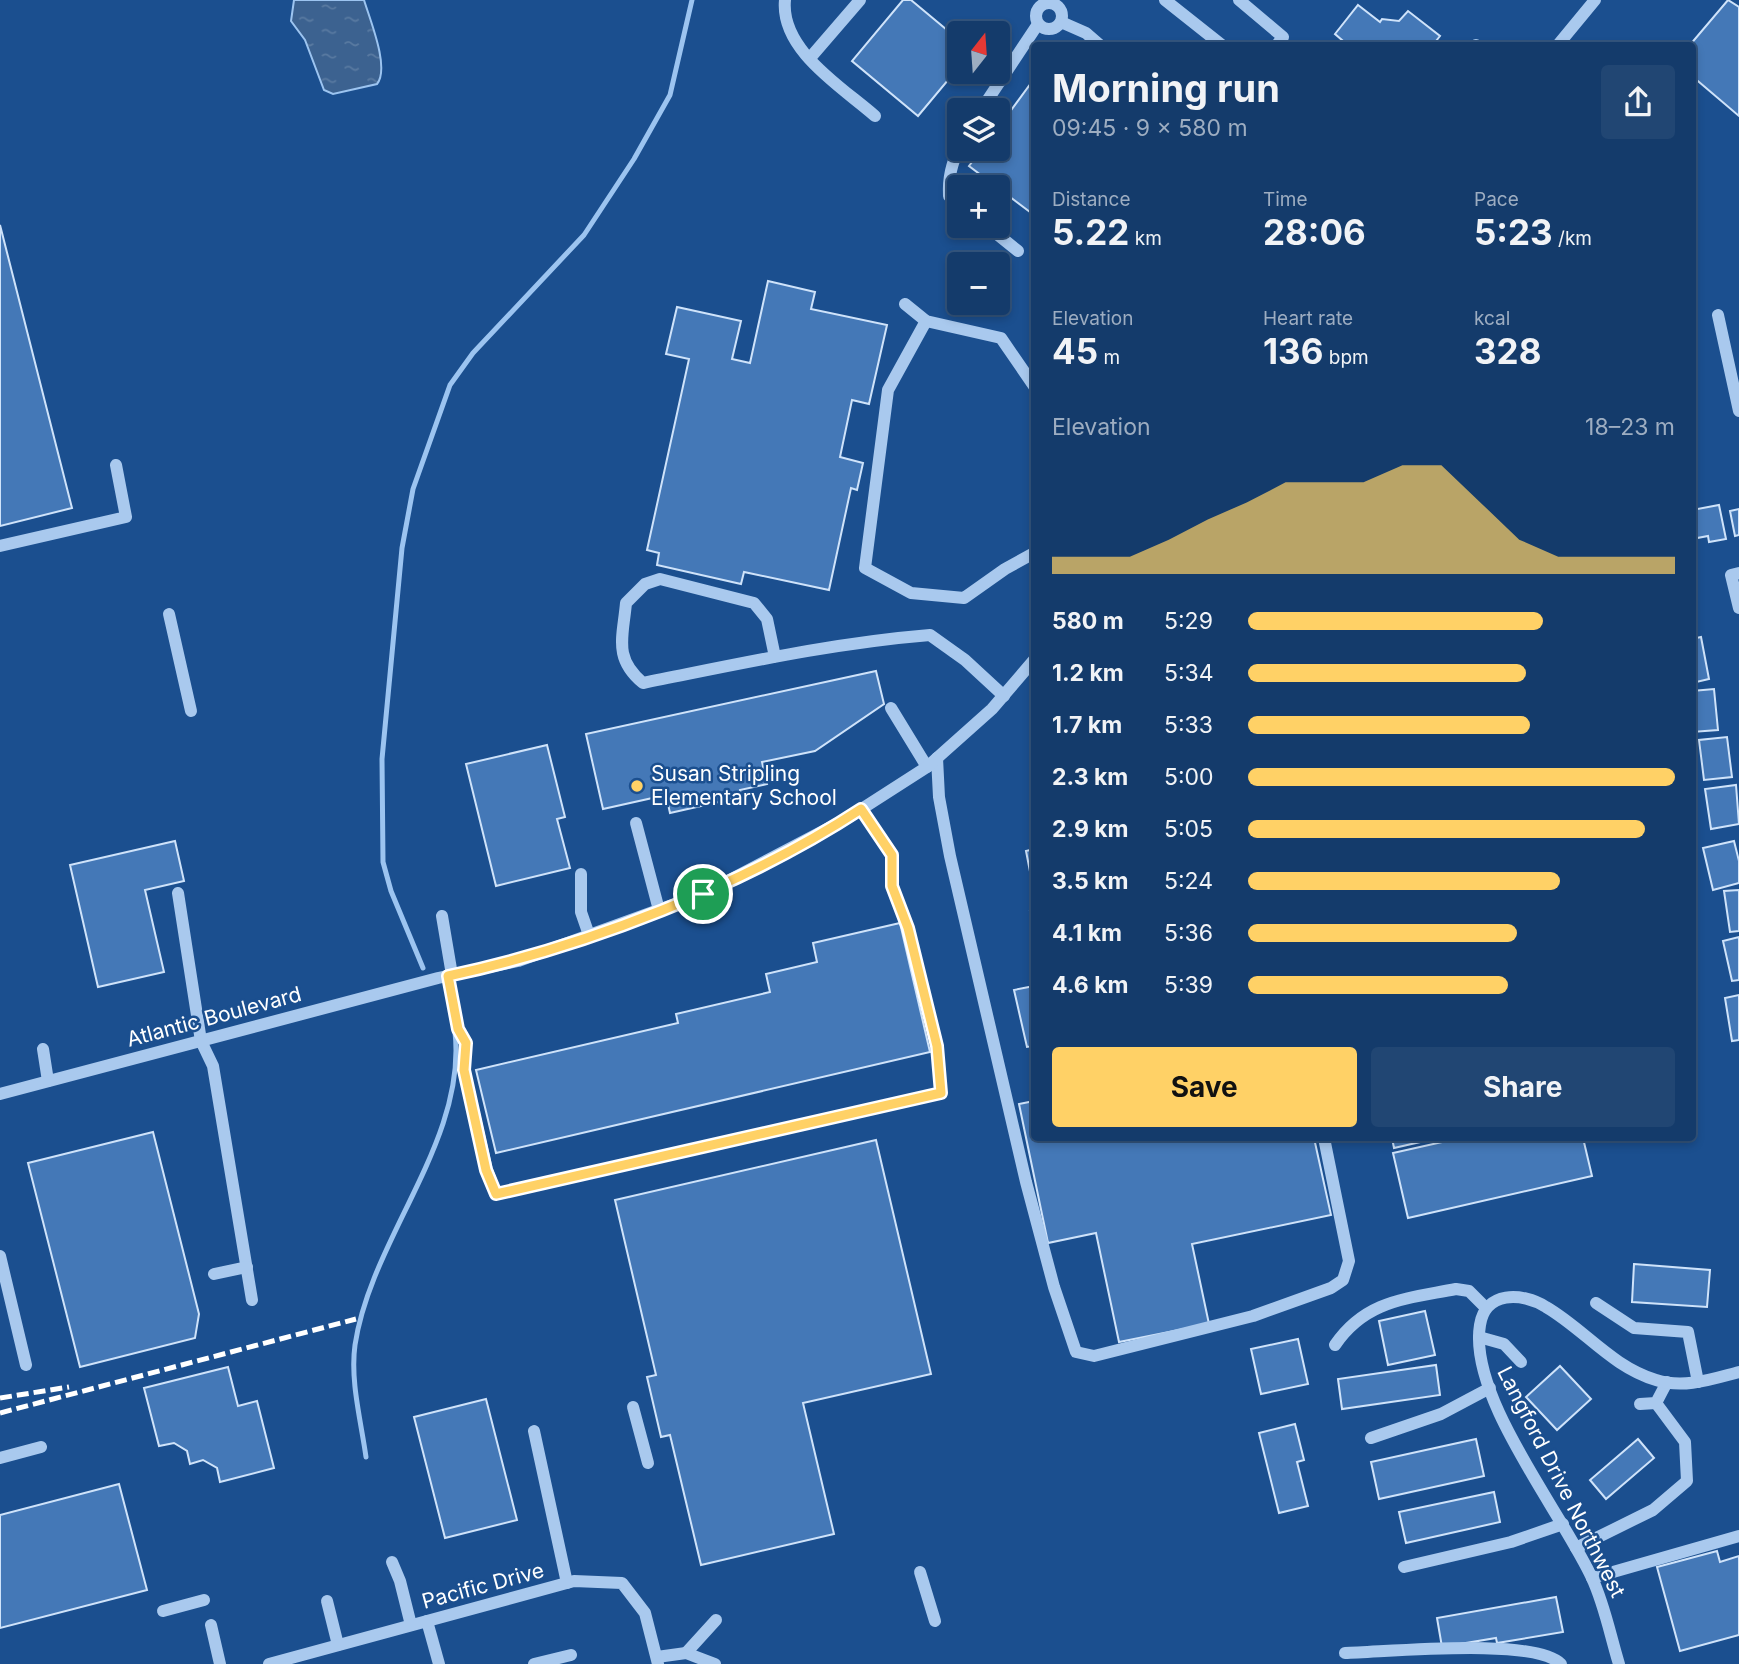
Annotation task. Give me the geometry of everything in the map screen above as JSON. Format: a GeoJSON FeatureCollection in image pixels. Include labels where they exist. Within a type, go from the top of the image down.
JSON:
{"type":"FeatureCollection","features":[{"type":"Feature","properties":{"kind":"street"},"geometry":{"type":"LineString","coordinates":[[785,0],[784,12],[798,48],[875,116]]}},
{"type":"Feature","properties":{"kind":"street"},"geometry":{"type":"LineString","coordinates":[[810,58],[860,0]]}},
{"type":"Feature","properties":{"kind":"street"},"geometry":{"type":"LineString","coordinates":[[1165,0],[1218,42]]}},
{"type":"Feature","properties":{"kind":"street"},"geometry":{"type":"LineString","coordinates":[[1239,0],[1283,37],[1279,42]]}},
{"type":"Feature","properties":{"kind":"street"},"geometry":{"type":"LineString","coordinates":[[1560,42],[1595,0]]}},
{"type":"Feature","properties":{"kind":"street"},"geometry":{"type":"LineString","coordinates":[[989,98],[1038,24],[1037,11],[1043,2],[1058,7],[1062,14],[1061,22]]}},
{"type":"Feature","properties":{"kind":"street"},"geometry":{"type":"LineString","coordinates":[[1038,24],[1048,29],[1061,22]]}},
{"type":"Feature","properties":{"kind":"street"},"geometry":{"type":"LineString","coordinates":[[1061,22],[1086,33],[1096,42]]}},
{"type":"Feature","properties":{"kind":"street"},"geometry":{"type":"LineString","coordinates":[[1001,238],[1018,251]]}},
{"type":"Feature","properties":{"kind":"street"},"geometry":{"type":"LineString","coordinates":[[905,304],[926,321],[1001,338],[1031,382]]}},
{"type":"Feature","properties":{"kind":"street"},"geometry":{"type":"LineString","coordinates":[[1718,315],[1739,411]]}},
{"type":"Feature","properties":{"kind":"street"},"geometry":{"type":"LineString","coordinates":[[926,321],[888,390],[865,568],[911,593],[964,598],[1031,555]]}},
{"type":"Feature","properties":{"kind":"street"},"geometry":{"type":"LineString","coordinates":[[0,546],[126,517],[116,466]]}},
{"type":"Feature","properties":{"kind":"street"},"geometry":{"type":"LineString","coordinates":[[1739,573],[1731,575],[1739,608]]}},
{"type":"Feature","properties":{"kind":"street"},"geometry":{"type":"LineString","coordinates":[[775,657],[767,619],[754,603],[660,579],[645,584],[626,603],[621,657],[631,673],[643,683],[775,657],[852,641],[930,635],[965,660],[1004,696]]}},
{"type":"Feature","properties":{"kind":"street"},"geometry":{"type":"LineString","coordinates":[[169,614],[191,711]]}},
{"type":"Feature","properties":{"kind":"street","name":"Atlantic Boulevard"},"geometry":{"type":"LineString","coordinates":[[0,1094],[446,976],[518,961],[703,894],[861,809],[932,762],[1004,696],[1031,664]]}},
{"type":"Feature","properties":{"kind":"street"},"geometry":{"type":"LineString","coordinates":[[891,708],[932,762],[950,856],[1026,1182],[1065,1325],[1076,1352],[1094,1356],[1191,1333],[1253,1316],[1331,1288],[1343,1280],[1349,1261],[1325,1141]]}},
{"type":"Feature","properties":{"kind":"street"},"geometry":{"type":"LineString","coordinates":[[442,915],[446,976],[458,1029],[466,1043],[464,1070],[486,1170],[496,1194],[941,1093],[937,1046],[908,928],[892,886],[892,855],[861,809]]}},
{"type":"Feature","properties":{"kind":"street"},"geometry":{"type":"LineString","coordinates":[[636,823],[659,910]]}},
{"type":"Feature","properties":{"kind":"street"},"geometry":{"type":"LineString","coordinates":[[581,874],[581,912],[589,935]]}},
{"type":"Feature","properties":{"kind":"street"},"geometry":{"type":"LineString","coordinates":[[178,893],[201,1041],[213,1066],[252,1300]]}},
{"type":"Feature","properties":{"kind":"street"},"geometry":{"type":"LineString","coordinates":[[43,1049],[48,1081]]}},
{"type":"Feature","properties":{"kind":"street"},"geometry":{"type":"LineString","coordinates":[[0,1256],[26,1365]]}},
{"type":"Feature","properties":{"kind":"street"},"geometry":{"type":"LineString","coordinates":[[215,1274],[247,1267]]}},
{"type":"Feature","properties":{"kind":"street"},"geometry":{"type":"LineString","coordinates":[[1335,1345],[1348,1326],[1370,1309],[1456,1289],[1469,1291],[1485,1307],[1496,1299],[1507,1297],[1545,1306],[1634,1372],[1667,1382],[1698,1382],[1739,1372]]}},
{"type":"Feature","properties":{"kind":"street"},"geometry":{"type":"LineString","coordinates":[[1596,1303],[1634,1328],[1688,1332],[1698,1382]]}},
{"type":"Feature","properties":{"kind":"street","name":"Langford Drive Northwest"},"geometry":{"type":"LineString","coordinates":[[1485,1307],[1479,1337],[1482,1371],[1512,1436],[1592,1578],[1607,1617],[1614,1662]]}},
{"type":"Feature","properties":{"kind":"street"},"geometry":{"type":"LineString","coordinates":[[1479,1337],[1504,1344],[1521,1362]]}},
{"type":"Feature","properties":{"kind":"street"},"geometry":{"type":"LineString","coordinates":[[1656,1403],[1667,1382]]}},
{"type":"Feature","properties":{"kind":"street"},"geometry":{"type":"LineString","coordinates":[[1371,1438],[1441,1414],[1490,1388]]}},
{"type":"Feature","properties":{"kind":"street"},"geometry":{"type":"LineString","coordinates":[[1640,1404],[1656,1403]]}},
{"type":"Feature","properties":{"kind":"street"},"geometry":{"type":"LineString","coordinates":[[1576,1548],[1653,1510],[1687,1481],[1685,1442],[1656,1403]]}},
{"type":"Feature","properties":{"kind":"street"},"geometry":{"type":"LineString","coordinates":[[633,1407],[648,1463]]}},
{"type":"Feature","properties":{"kind":"street"},"geometry":{"type":"LineString","coordinates":[[534,1431],[567,1583]]}},
{"type":"Feature","properties":{"kind":"street"},"geometry":{"type":"LineString","coordinates":[[0,1458],[41,1447]]}},
{"type":"Feature","properties":{"kind":"street"},"geometry":{"type":"LineString","coordinates":[[1404,1567],[1511,1542],[1563,1524]]}},
{"type":"Feature","properties":{"kind":"street"},"geometry":{"type":"LineString","coordinates":[[1592,1578],[1739,1536]]}},
{"type":"Feature","properties":{"kind":"street"},"geometry":{"type":"LineString","coordinates":[[392,1562],[400,1581],[411,1625]]}},
{"type":"Feature","properties":{"kind":"street"},"geometry":{"type":"LineString","coordinates":[[920,1572],[935,1621]]}},
{"type":"Feature","properties":{"kind":"street","name":"Pacific Drive"},"geometry":{"type":"LineString","coordinates":[[269,1664],[567,1583],[622,1583],[645,1613],[657,1661]]}},
{"type":"Feature","properties":{"kind":"street"},"geometry":{"type":"LineString","coordinates":[[163,1611],[204,1600]]}},
{"type":"Feature","properties":{"kind":"street"},"geometry":{"type":"LineString","coordinates":[[327,1601],[338,1645]]}},
{"type":"Feature","properties":{"kind":"street"},"geometry":{"type":"LineString","coordinates":[[657,1661],[686,1653],[716,1620]]}},
{"type":"Feature","properties":{"kind":"street"},"geometry":{"type":"LineString","coordinates":[[427,1621],[439,1664]]}},
{"type":"Feature","properties":{"kind":"street"},"geometry":{"type":"LineString","coordinates":[[211,1625],[220,1664]]}},
{"type":"Feature","properties":{"kind":"street"},"geometry":{"type":"LineString","coordinates":[[1345,1653],[1502,1648],[1552,1655],[1561,1664]]}},
{"type":"Feature","properties":{"kind":"street"},"geometry":{"type":"LineString","coordinates":[[686,1653],[715,1664]]}},
{"type":"Feature","properties":{"kind":"street"},"geometry":{"type":"LineString","coordinates":[[534,1664],[571,1655]]}},
{"type":"Feature","properties":{"kind":"water"},"geometry":{"type":"Polygon","coordinates":[[[294,0],[364,0],[380,56],[380,77],[377,84],[333,94],[324,90],[305,40],[291,21],[294,0]]]}},
{"type":"Feature","properties":{"kind":"building"},"geometry":{"type":"Polygon","coordinates":[[[903,0],[911,0],[947,30],[947,81],[918,116],[852,61],[903,0]]]}},
{"type":"Feature","properties":{"kind":"building"},"geometry":{"type":"Polygon","coordinates":[[[1728,0],[1739,7],[1739,116],[1696,79],[1696,42],[1692,42],[1728,0]]]}},
{"type":"Feature","properties":{"kind":"building"},"geometry":{"type":"Polygon","coordinates":[[[1358,5],[1380,22],[1382,19],[1399,21],[1408,11],[1440,36],[1435,42],[1344,42],[1335,34],[1358,5]]]}},
{"type":"Feature","properties":{"kind":"building"},"geometry":{"type":"Polygon","coordinates":[[[1031,83],[1031,213],[1010,197],[1010,175],[981,175],[969,166],[973,161],[1010,161],[1010,112],[1031,83]]]}},
{"type":"Feature","properties":{"kind":"building"},"geometry":{"type":"Polygon","coordinates":[[[0,225],[72,508],[0,526],[0,225]]]}},
{"type":"Feature","properties":{"kind":"building"},"geometry":{"type":"Polygon","coordinates":[[[768,281],[815,292],[811,309],[887,325],[869,404],[852,400],[840,457],[863,463],[857,490],[851,488],[829,590],[744,572],[741,584],[657,565],[659,553],[647,550],[689,359],[666,354],[677,307],[741,321],[732,359],[750,363],[768,281]]]}},
{"type":"Feature","properties":{"kind":"building"},"geometry":{"type":"Polygon","coordinates":[[[1719,505],[1726,539],[1709,542],[1708,536],[1696,538],[1696,509],[1719,505]]]}},
{"type":"Feature","properties":{"kind":"building"},"geometry":{"type":"Polygon","coordinates":[[[1739,509],[1739,535],[1735,536],[1730,511],[1739,509]]]}},
{"type":"Feature","properties":{"kind":"building"},"geometry":{"type":"Polygon","coordinates":[[[1701,637],[1709,679],[1696,682],[1696,638],[1701,637]]]}},
{"type":"Feature","properties":{"kind":"building"},"geometry":{"type":"Polygon","coordinates":[[[876,671],[884,704],[815,751],[762,762],[767,784],[740,790],[741,797],[670,813],[666,795],[603,809],[586,734],[876,671]]]}},
{"type":"Feature","properties":{"kind":"building"},"geometry":{"type":"Polygon","coordinates":[[[1714,689],[1718,730],[1696,732],[1696,691],[1714,689]]]}},
{"type":"Feature","properties":{"kind":"building"},"geometry":{"type":"Polygon","coordinates":[[[1727,737],[1732,777],[1704,780],[1699,740],[1727,737]]]}},
{"type":"Feature","properties":{"kind":"building"},"geometry":{"type":"Polygon","coordinates":[[[547,745],[565,817],[557,819],[570,868],[496,886],[466,764],[547,745]]]}},
{"type":"Feature","properties":{"kind":"building"},"geometry":{"type":"Polygon","coordinates":[[[1736,785],[1739,824],[1711,829],[1705,789],[1736,785]]]}},
{"type":"Feature","properties":{"kind":"building"},"geometry":{"type":"Polygon","coordinates":[[[175,841],[184,881],[145,890],[164,972],[98,987],[70,865],[175,841]]]}},
{"type":"Feature","properties":{"kind":"building"},"geometry":{"type":"Polygon","coordinates":[[[1734,841],[1739,861],[1739,883],[1713,890],[1703,848],[1734,841]]]}},
{"type":"Feature","properties":{"kind":"building"},"geometry":{"type":"Polygon","coordinates":[[[1031,850],[1031,877],[1026,851],[1031,850]]]}},
{"type":"Feature","properties":{"kind":"building"},"geometry":{"type":"Polygon","coordinates":[[[1739,890],[1739,931],[1730,932],[1724,891],[1739,890]]]}},
{"type":"Feature","properties":{"kind":"building"},"geometry":{"type":"Polygon","coordinates":[[[900,923],[930,1052],[496,1153],[476,1070],[678,1023],[676,1014],[770,992],[766,974],[817,962],[813,943],[900,923]]]}},
{"type":"Feature","properties":{"kind":"building"},"geometry":{"type":"Polygon","coordinates":[[[1739,937],[1739,980],[1732,981],[1723,941],[1739,937]]]}},
{"type":"Feature","properties":{"kind":"building"},"geometry":{"type":"Polygon","coordinates":[[[1031,987],[1031,1046],[1027,1047],[1014,990],[1031,987]]]}},
{"type":"Feature","properties":{"kind":"building"},"geometry":{"type":"Polygon","coordinates":[[[1739,995],[1739,1040],[1732,1041],[1725,998],[1739,995]]]}},
{"type":"Feature","properties":{"kind":"building"},"geometry":{"type":"Polygon","coordinates":[[[1031,1102],[1031,1141],[1315,1141],[1331,1215],[1192,1244],[1209,1324],[1119,1342],[1096,1233],[1048,1243],[1019,1104],[1031,1102]]]}},
{"type":"Feature","properties":{"kind":"building"},"geometry":{"type":"Polygon","coordinates":[[[153,1132],[199,1314],[195,1338],[80,1367],[28,1163],[153,1132]]]}},
{"type":"Feature","properties":{"kind":"building"},"geometry":{"type":"Polygon","coordinates":[[[876,1140],[931,1374],[803,1403],[834,1534],[701,1565],[670,1435],[661,1437],[647,1377],[656,1375],[615,1200],[876,1140]]]}},
{"type":"Feature","properties":{"kind":"building"},"geometry":{"type":"Polygon","coordinates":[[[1393,1141],[1425,1141],[1394,1148],[1393,1141]]]}},
{"type":"Feature","properties":{"kind":"building"},"geometry":{"type":"Polygon","coordinates":[[[1447,1141],[1584,1141],[1592,1176],[1408,1218],[1393,1153],[1447,1141]]]}},
{"type":"Feature","properties":{"kind":"building"},"geometry":{"type":"Polygon","coordinates":[[[1634,1264],[1710,1270],[1707,1307],[1632,1302],[1634,1264]]]}},
{"type":"Feature","properties":{"kind":"building"},"geometry":{"type":"Polygon","coordinates":[[[1425,1311],[1435,1355],[1388,1365],[1379,1321],[1425,1311]]]}},
{"type":"Feature","properties":{"kind":"building"},"geometry":{"type":"Polygon","coordinates":[[[1298,1339],[1308,1384],[1261,1394],[1251,1349],[1298,1339]]]}},
{"type":"Feature","properties":{"kind":"building"},"geometry":{"type":"Polygon","coordinates":[[[1436,1365],[1440,1395],[1342,1409],[1338,1379],[1436,1365]]]}},
{"type":"Feature","properties":{"kind":"building"},"geometry":{"type":"Polygon","coordinates":[[[1560,1366],[1591,1399],[1557,1430],[1526,1397],[1560,1366]]]}},
{"type":"Feature","properties":{"kind":"building"},"geometry":{"type":"Polygon","coordinates":[[[228,1367],[238,1406],[257,1401],[274,1468],[220,1482],[217,1468],[203,1460],[190,1464],[187,1451],[174,1443],[159,1446],[144,1388],[228,1367]]]}},
{"type":"Feature","properties":{"kind":"building"},"geometry":{"type":"Polygon","coordinates":[[[486,1399],[517,1520],[445,1538],[414,1417],[486,1399]]]}},
{"type":"Feature","properties":{"kind":"building"},"geometry":{"type":"Polygon","coordinates":[[[1295,1424],[1304,1460],[1297,1462],[1308,1506],[1279,1513],[1259,1433],[1295,1424]]]}},
{"type":"Feature","properties":{"kind":"building"},"geometry":{"type":"Polygon","coordinates":[[[1476,1439],[1484,1476],[1379,1499],[1371,1462],[1476,1439]]]}},
{"type":"Feature","properties":{"kind":"building"},"geometry":{"type":"Polygon","coordinates":[[[1638,1439],[1654,1458],[1606,1499],[1590,1480],[1638,1439]]]}},
{"type":"Feature","properties":{"kind":"building"},"geometry":{"type":"Polygon","coordinates":[[[119,1484],[147,1590],[0,1628],[0,1515],[119,1484]]]}},
{"type":"Feature","properties":{"kind":"building"},"geometry":{"type":"Polygon","coordinates":[[[1494,1492],[1500,1522],[1406,1543],[1399,1512],[1494,1492]]]}},
{"type":"Feature","properties":{"kind":"building"},"geometry":{"type":"Polygon","coordinates":[[[1717,1551],[1720,1562],[1739,1556],[1739,1635],[1680,1651],[1657,1567],[1717,1551]]]}},
{"type":"Feature","properties":{"kind":"building"},"geometry":{"type":"Polygon","coordinates":[[[1556,1597],[1563,1632],[1497,1643],[1496,1638],[1442,1647],[1437,1618],[1556,1597]]]}},
{"type":"Feature","properties":{"kind":"waterway"},"geometry":{"type":"LineString","coordinates":[[423,968],[391,891],[383,862],[382,759],[402,548],[413,489],[450,385],[473,353],[584,235],[634,159],[670,95],[692,0]]}},
{"type":"Feature","properties":{"kind":"waterway"},"geometry":{"type":"LineString","coordinates":[[366,1457],[355,1387],[355,1345],[364,1305],[379,1266],[433,1151],[447,1112],[455,1072],[455,1032]]}},
{"type":"Feature","properties":{"kind":"railway"},"geometry":{"type":"LineString","coordinates":[[0,1413],[356,1319]]}},
{"type":"Feature","properties":{"kind":"railway"},"geometry":{"type":"LineString","coordinates":[[0,1398],[69,1387]]}},
{"type":"Feature","properties":{"kind":"place","name":"Susan Stripling Elementary School"},"geometry":{"type":"Point","coordinates":[637,786]}},
{"type":"Feature","properties":{"kind":"route"},"geometry":{"type":"LineString","coordinates":[[861,809],[892,855],[892,886],[908,928],[937,1046],[941,1093],[496,1194],[486,1170],[464,1070],[466,1043],[458,1029],[448,976],[518,961],[703,894],[861,809]]}}]}
